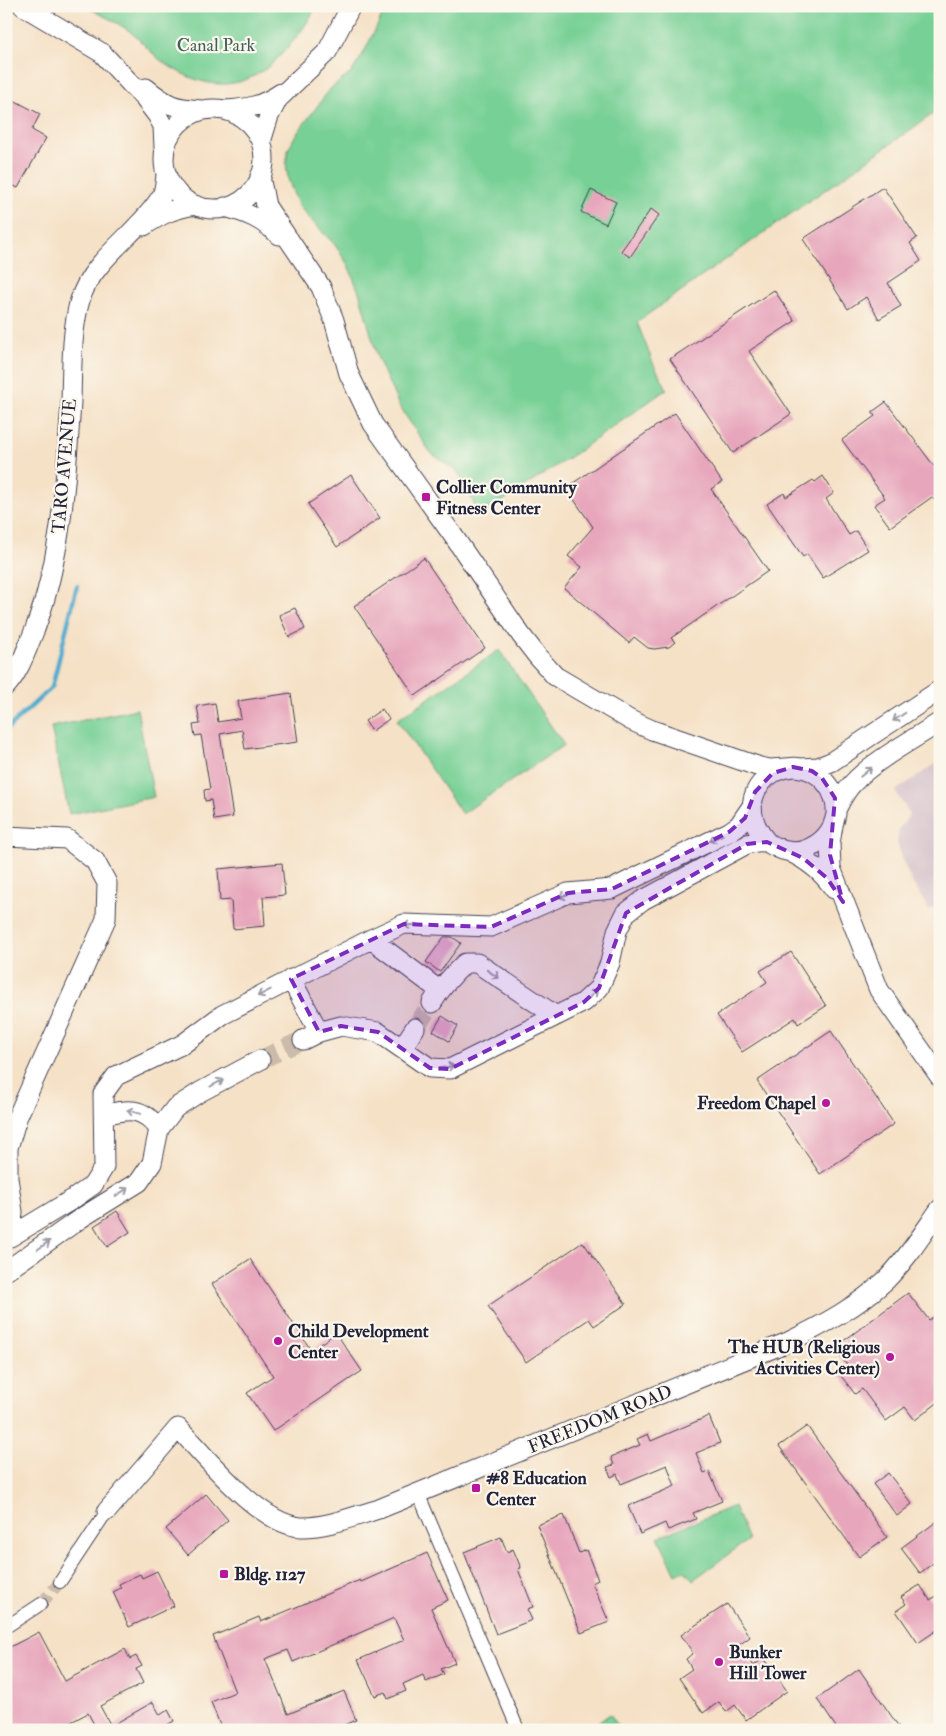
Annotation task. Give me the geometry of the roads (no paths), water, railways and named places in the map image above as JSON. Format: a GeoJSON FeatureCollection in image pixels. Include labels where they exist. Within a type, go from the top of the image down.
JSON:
{"type":"FeatureCollection","features":[{"type":"Feature","properties":{"kind":"street"},"geometry":{"type":"LineString","coordinates":[[23,6],[102,53],[164,103],[178,108],[203,110],[248,109],[276,97],[292,85]]}},
{"type":"Feature","properties":{"kind":"street"},"geometry":{"type":"LineString","coordinates":[[261,142],[268,116],[278,99],[327,52],[350,6]]}},
{"type":"Feature","properties":{"kind":"street"},"geometry":{"type":"LineString","coordinates":[[102,53],[144,98],[163,126],[166,175],[162,196],[136,228],[116,248]]}},
{"type":"Feature","properties":{"kind":"street"},"geometry":{"type":"LineString","coordinates":[[164,150],[168,137],[176,126],[190,114],[203,110]]}},
{"type":"Feature","properties":{"kind":"street"},"geometry":{"type":"LineString","coordinates":[[166,175],[179,195],[195,205],[209,208],[235,204],[256,186],[263,159],[261,142],[249,123],[240,116],[224,110]]}},
{"type":"Feature","properties":{"kind":"street"},"geometry":{"type":"LineString","coordinates":[[260,176],[266,206],[320,287],[334,320],[349,374],[373,424],[452,534],[510,620],[555,676],[630,720],[652,730],[770,769],[818,767],[831,762],[940,690]]}},
{"type":"Feature","properties":{"kind":"street"},"geometry":{"type":"LineString","coordinates":[[116,248],[161,214],[176,208],[195,205]]}},
{"type":"Feature","properties":{"kind":"street"},"geometry":{"type":"LineString","coordinates":[[225,207],[246,212],[264,223],[282,238],[300,258]]}},
{"type":"Feature","properties":{"kind":"street","name":"TARO AVENUE"},"geometry":{"type":"LineString","coordinates":[[6,686],[12,680],[26,652],[45,600],[61,527],[68,451],[75,330],[80,300],[90,277],[116,248]]}},
{"type":"Feature","properties":{"kind":"street"},"geometry":{"type":"LineString","coordinates":[[788,851],[802,851],[815,846],[826,837],[843,796],[854,782],[876,764],[940,722]]}},
{"type":"Feature","properties":{"kind":"street"},"geometry":{"type":"LineString","coordinates":[[732,757],[745,766],[753,779],[753,820],[758,832],[767,842],[777,848],[788,851],[810,863],[827,878],[844,902]]}},
{"type":"Feature","properties":{"kind":"street"},"geometry":{"type":"LineString","coordinates":[[8,1243],[93,1185],[104,1167],[103,1094],[116,1076],[184,1044],[222,1014],[371,938],[404,924],[491,928],[568,893],[612,888],[739,826],[762,781],[773,773],[793,768],[812,771],[826,782],[835,798],[835,818],[830,843],[831,868],[879,990],[940,1077]]}},
{"type":"Feature","properties":{"kind":"street"},"geometry":{"type":"LineString","coordinates":[[6,836],[67,839],[95,861],[107,883],[106,919],[17,1118],[8,1148],[8,1178],[13,1212],[8,1243]]}},
{"type":"Feature","properties":{"kind":"street"},"geometry":{"type":"LineString","coordinates":[[292,979],[311,1036],[341,1026],[378,1032],[430,1068],[450,1069],[584,1002],[599,988],[610,963],[617,930],[626,913],[643,900],[737,848],[753,842],[767,842]]}},
{"type":"Feature","properties":{"kind":"street"},"geometry":{"type":"LineString","coordinates":[[371,938],[436,997],[454,973],[465,963],[477,963],[556,1016]]}},
{"type":"Feature","properties":{"kind":"street"},"geometry":{"type":"LineString","coordinates":[[402,1048],[415,1028]]}},
{"type":"Feature","properties":{"kind":"street"},"geometry":{"type":"LineString","coordinates":[[6,1271],[81,1218],[139,1182],[152,1163],[159,1129],[175,1108],[200,1092],[260,1060]]}},
{"type":"Feature","properties":{"kind":"street"},"geometry":{"type":"LineString","coordinates":[[104,1115],[127,1109],[142,1113],[152,1119],[159,1129]]}},
{"type":"Feature","properties":{"kind":"street","name":"FREEDOM ROAD"},"geometry":{"type":"LineString","coordinates":[[108,1512],[178,1428],[235,1489],[264,1512],[284,1524],[316,1527],[379,1509],[808,1333],[852,1307],[887,1278],[908,1255],[940,1208]]}},
{"type":"Feature","properties":{"kind":"street"},"geometry":{"type":"LineString","coordinates":[[418,1493],[517,1727]]}},
{"type":"Feature","properties":{"kind":"street"},"geometry":{"type":"LineString","coordinates":[[60,1582],[108,1512]]}},
{"type":"Feature","properties":{"kind":"street"},"geometry":{"type":"LineString","coordinates":[[6,1627],[42,1604]]}},
{"type":"Feature","properties":{"kind":"waterway"},"geometry":{"type":"LineString","coordinates":[[6,730],[52,687],[77,586]]}},
{"type":"Feature","properties":{"kind":"tunnel"},"geometry":{"type":"LineString","coordinates":[[415,1028],[432,1003]]}},
{"type":"Feature","properties":{"kind":"tunnel"},"geometry":{"type":"LineString","coordinates":[[260,1060],[303,1040]]}},
{"type":"Feature","properties":{"kind":"tunnel"},"geometry":{"type":"LineString","coordinates":[[41,1604],[60,1582]]}},
{"type":"Feature","properties":{"kind":"place","name":"Collier Community Fitness Center"},"geometry":{"type":"Point","coordinates":[426,497]}},
{"type":"Feature","properties":{"kind":"place","name":"Freedom Chapel"},"geometry":{"type":"Point","coordinates":[826,1103]}},
{"type":"Feature","properties":{"kind":"place","name":"Child Development Center"},"geometry":{"type":"Point","coordinates":[278,1341]}},
{"type":"Feature","properties":{"kind":"place","name":"The HUB (Religious Activities Center)"},"geometry":{"type":"Point","coordinates":[890,1357]}},
{"type":"Feature","properties":{"kind":"place","name":"#8 Education Center"},"geometry":{"type":"Point","coordinates":[476,1488]}},
{"type":"Feature","properties":{"kind":"place","name":"Bldg. 1127"},"geometry":{"type":"Point","coordinates":[224,1574]}},
{"type":"Feature","properties":{"kind":"place","name":"Bunker Hill Tower"},"geometry":{"type":"Point","coordinates":[719,1662]}},
{"type":"Feature","properties":{"kind":"park label","name":"Canal Park"},"geometry":{"type":"Point","coordinates":[216,45]}}]}
